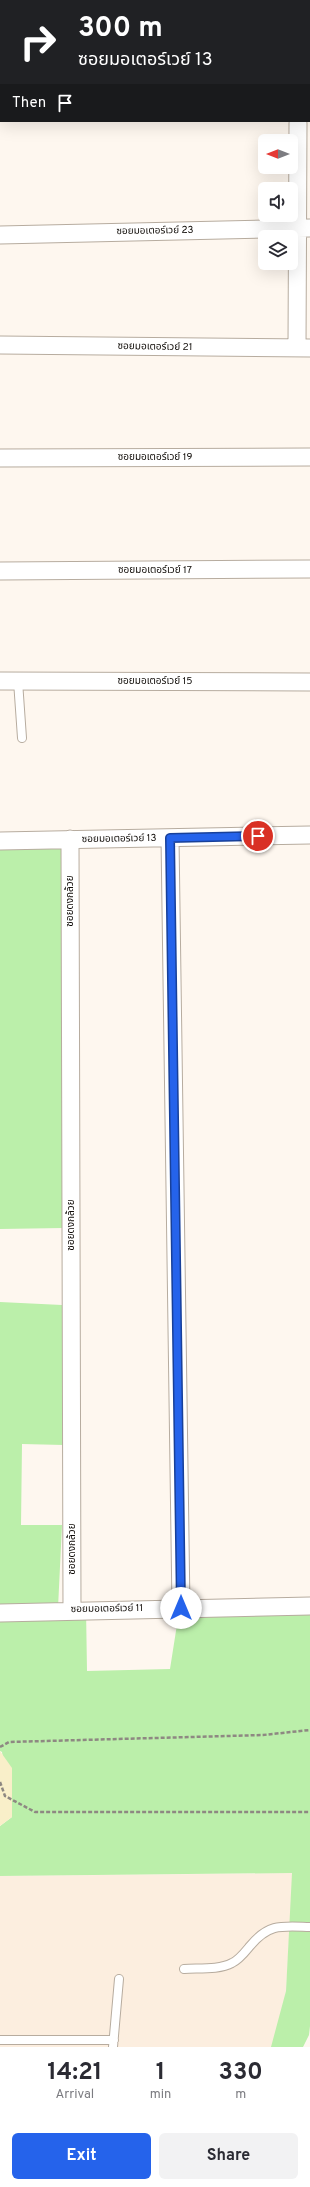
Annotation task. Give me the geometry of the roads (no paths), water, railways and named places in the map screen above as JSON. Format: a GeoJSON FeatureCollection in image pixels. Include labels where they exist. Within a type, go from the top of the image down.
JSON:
{"type":"FeatureCollection","features":[{"type":"Feature","properties":{"kind":"street"},"geometry":{"type":"LineString","coordinates":[[298,123],[304,228],[303,348]]}},
{"type":"Feature","properties":{"kind":"street","name":"ซอยมอเตอร์เวย์ 23"},"geometry":{"type":"LineString","coordinates":[[0,234],[304,228]]}},
{"type":"Feature","properties":{"kind":"street","name":"ซอยมอเตอร์เวย์ 21"},"geometry":{"type":"LineString","coordinates":[[0,345],[303,348]]}},
{"type":"Feature","properties":{"kind":"street","name":"ซอยมอเตอร์เวย์ 19"},"geometry":{"type":"LineString","coordinates":[[0,458],[310,457]]}},
{"type":"Feature","properties":{"kind":"street","name":"ซอยมอเตอร์เวย์ 17"},"geometry":{"type":"LineString","coordinates":[[0,571],[310,569]]}},
{"type":"Feature","properties":{"kind":"street","name":"ซอยมอเตอร์เวย์ 15"},"geometry":{"type":"LineString","coordinates":[[0,681],[310,682]]}},
{"type":"Feature","properties":{"kind":"street","name":"ซอยมอเตอร์เวย์ 13"},"geometry":{"type":"LineString","coordinates":[[0,841],[310,835]]}},
{"type":"Feature","properties":{"kind":"street"},"geometry":{"type":"LineString","coordinates":[[170,838],[181,1608]]}},
{"type":"Feature","properties":{"kind":"street","name":"ซอยดงกล้วย"},"geometry":{"type":"LineString","coordinates":[[70,839],[72,1610]]}},
{"type":"Feature","properties":{"kind":"street","name":"ซอยมอเตอร์เวย์ 11"},"geometry":{"type":"LineString","coordinates":[[0,1613],[72,1610],[310,1606]]}},
{"type":"Feature","properties":{"kind":"lane"},"geometry":{"type":"LineString","coordinates":[[18,681],[22,738]]}},
{"type":"Feature","properties":{"kind":"lane"},"geometry":{"type":"LineString","coordinates":[[184,1969],[224,1966],[234,1963],[257,1937],[268,1929],[282,1926],[310,1927]]}},
{"type":"Feature","properties":{"kind":"lane"},"geometry":{"type":"LineString","coordinates":[[0,2040],[114,2043],[119,1979]]}}]}
